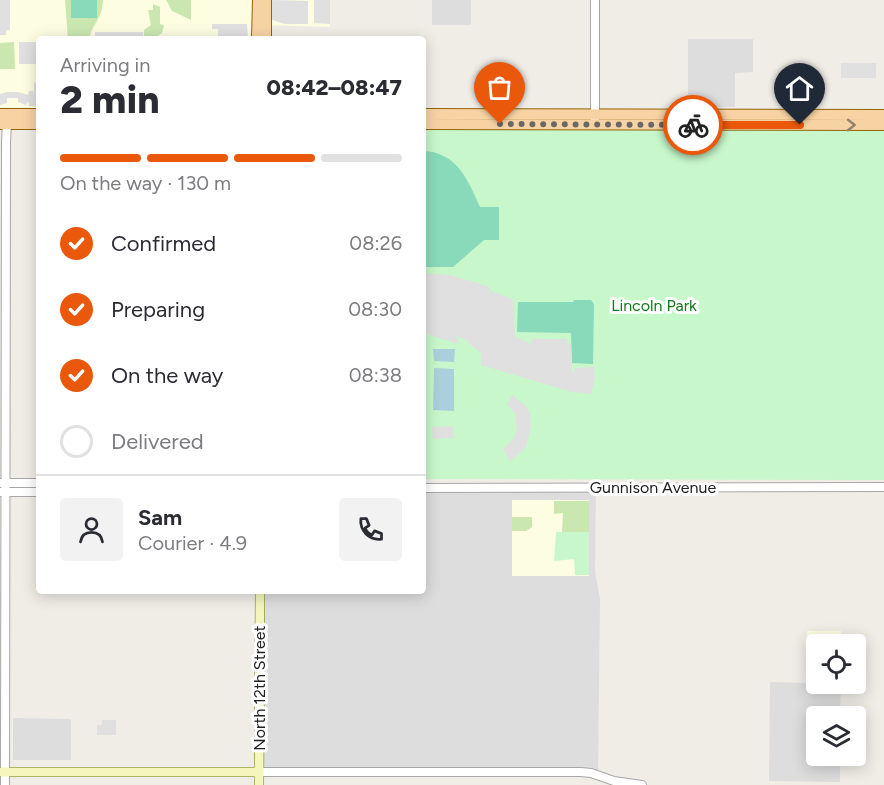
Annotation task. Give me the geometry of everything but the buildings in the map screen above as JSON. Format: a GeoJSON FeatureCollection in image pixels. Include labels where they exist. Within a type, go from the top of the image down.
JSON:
{"type":"FeatureCollection","features":[{"type":"Feature","properties":{"kind":"main road"},"geometry":{"type":"LineString","coordinates":[[257,36],[258,0]]}},
{"type":"Feature","properties":{"kind":"main road"},"geometry":{"type":"LineString","coordinates":[[266,0],[266,36]]}},
{"type":"Feature","properties":{"kind":"main road"},"geometry":{"type":"LineString","coordinates":[[4,119],[36,114]]}},
{"type":"Feature","properties":{"kind":"main road"},"geometry":{"type":"LineString","coordinates":[[426,121],[469,119],[477,115],[595,119]]}},
{"type":"Feature","properties":{"kind":"main road"},"geometry":{"type":"LineString","coordinates":[[760,120],[884,115]]}},
{"type":"Feature","properties":{"kind":"main road"},"geometry":{"type":"LineString","coordinates":[[4,119],[36,124]]}},
{"type":"Feature","properties":{"kind":"main road"},"geometry":{"type":"LineString","coordinates":[[426,121],[760,120],[884,125]]}},
{"type":"Feature","properties":{"kind":"main road","name":"North 12th Street"},"geometry":{"type":"LineString","coordinates":[[259,785],[260,594]]}},
{"type":"Feature","properties":{"kind":"main road"},"geometry":{"type":"LineString","coordinates":[[2,772],[259,772]]}},
{"type":"Feature","properties":{"kind":"street"},"geometry":{"type":"LineString","coordinates":[[595,0],[595,119]]}},
{"type":"Feature","properties":{"kind":"street"},"geometry":{"type":"LineString","coordinates":[[4,119],[2,488],[2,772],[4,785]]}},
{"type":"Feature","properties":{"kind":"street"},"geometry":{"type":"LineString","coordinates":[[2,488],[36,483]]}},
{"type":"Feature","properties":{"kind":"street","name":"Gunnison Avenue"},"geometry":{"type":"LineString","coordinates":[[426,488],[884,487]]}},
{"type":"Feature","properties":{"kind":"street"},"geometry":{"type":"LineString","coordinates":[[2,488],[36,492]]}},
{"type":"Feature","properties":{"kind":"street"},"geometry":{"type":"LineString","coordinates":[[259,772],[581,772],[614,781],[642,785]]}},
{"type":"Feature","properties":{"kind":"shaded area"},"geometry":{"type":"Polygon","coordinates":[[[0,0],[330,0],[330,27],[255,25],[253,36],[36,36],[36,111],[0,110],[0,0]]]}},
{"type":"Feature","properties":{"kind":"shaded area"},"geometry":{"type":"Polygon","coordinates":[[[0,0],[10,0],[10,30],[6,30],[6,35],[0,35],[0,0]]]}},
{"type":"Feature","properties":{"kind":"shaded area"},"geometry":{"type":"Polygon","coordinates":[[[272,0],[308,1],[308,24],[285,24],[272,20],[272,0]]]}},
{"type":"Feature","properties":{"kind":"shaded area"},"geometry":{"type":"Polygon","coordinates":[[[314,0],[330,0],[330,24],[314,23],[314,0]]]}},
{"type":"Feature","properties":{"kind":"shaded area"},"geometry":{"type":"Polygon","coordinates":[[[432,0],[471,0],[471,25],[432,25],[432,0]]]}},
{"type":"Feature","properties":{"kind":"shaded area"},"geometry":{"type":"Polygon","coordinates":[[[212,24],[247,24],[248,36],[218,36],[218,29],[212,29],[212,24]]]}},
{"type":"Feature","properties":{"kind":"shaded area"},"geometry":{"type":"Polygon","coordinates":[[[95,32],[143,32],[143,36],[95,36],[95,32]]]}},
{"type":"Feature","properties":{"kind":"shaded area"},"geometry":{"type":"Polygon","coordinates":[[[688,39],[753,39],[753,72],[735,73],[735,107],[690,107],[688,105],[688,39]]]}},
{"type":"Feature","properties":{"kind":"shaded area"},"geometry":{"type":"Polygon","coordinates":[[[19,42],[36,42],[36,64],[19,64],[19,42]]]}},
{"type":"Feature","properties":{"kind":"shaded area"},"geometry":{"type":"Polygon","coordinates":[[[841,63],[876,63],[876,78],[841,78],[841,63]]]}},
{"type":"Feature","properties":{"kind":"shaded area"},"geometry":{"type":"Polygon","coordinates":[[[510,80],[510,103],[508,107],[497,107],[497,85],[505,86],[505,83],[510,80]]]}},
{"type":"Feature","properties":{"kind":"shaded area"},"geometry":{"type":"Polygon","coordinates":[[[36,82],[36,106],[29,106],[28,101],[26,105],[18,102],[18,98],[7,98],[7,103],[0,105],[0,94],[18,92],[28,95],[29,91],[33,91],[34,95],[36,82]]]}},
{"type":"Feature","properties":{"kind":"shaded area"},"geometry":{"type":"Polygon","coordinates":[[[426,273],[450,275],[490,287],[488,295],[491,291],[513,299],[515,337],[531,344],[532,339],[567,339],[567,343],[571,344],[572,372],[574,368],[594,367],[595,379],[591,394],[572,392],[481,365],[481,353],[464,339],[456,336],[459,344],[426,334],[426,273]]]}},
{"type":"Feature","properties":{"kind":"shaded area"},"geometry":{"type":"Polygon","coordinates":[[[512,395],[527,407],[531,427],[526,447],[510,461],[503,449],[514,438],[517,431],[515,414],[507,404],[512,395]]]}},
{"type":"Feature","properties":{"kind":"shaded area"},"geometry":{"type":"Polygon","coordinates":[[[453,426],[454,438],[433,439],[432,427],[453,426]]]}},
{"type":"Feature","properties":{"kind":"shaded area"},"geometry":{"type":"Polygon","coordinates":[[[596,487],[595,571],[600,599],[598,775],[259,772],[260,594],[426,594],[426,488],[596,487]]]}},
{"type":"Feature","properties":{"kind":"shaded area"},"geometry":{"type":"Polygon","coordinates":[[[512,500],[589,500],[589,576],[512,576],[512,500]]]}},
{"type":"Feature","properties":{"kind":"shaded area"},"geometry":{"type":"Polygon","coordinates":[[[807,631],[841,631],[841,634],[807,634],[807,631]]]}},
{"type":"Feature","properties":{"kind":"shaded area"},"geometry":{"type":"Polygon","coordinates":[[[770,682],[806,683],[806,694],[841,694],[840,706],[806,706],[806,766],[840,766],[840,782],[769,781],[770,682]]]}},
{"type":"Feature","properties":{"kind":"shaded area"},"geometry":{"type":"Polygon","coordinates":[[[13,718],[71,719],[71,760],[13,760],[13,718]]]}},
{"type":"Feature","properties":{"kind":"shaded area"},"geometry":{"type":"Polygon","coordinates":[[[102,720],[116,720],[116,735],[97,735],[97,725],[102,725],[102,720]]]}},
{"type":"Feature","properties":{"kind":"green space"},"geometry":{"type":"Polygon","coordinates":[[[65,0],[103,0],[101,12],[90,36],[68,36],[65,0]]]}},
{"type":"Feature","properties":{"kind":"green space"},"geometry":{"type":"Polygon","coordinates":[[[71,0],[97,0],[97,18],[71,18],[71,0]]]}},
{"type":"Feature","properties":{"kind":"green space"},"geometry":{"type":"Polygon","coordinates":[[[166,0],[191,0],[191,20],[172,11],[166,0]]]}},
{"type":"Feature","properties":{"kind":"green space"},"geometry":{"type":"Polygon","coordinates":[[[153,4],[160,7],[160,24],[164,25],[162,33],[158,36],[144,36],[144,30],[151,25],[148,10],[153,10],[153,4]]]}},
{"type":"Feature","properties":{"kind":"green space"},"geometry":{"type":"Polygon","coordinates":[[[14,42],[15,69],[0,69],[0,43],[14,42]]]}},
{"type":"Feature","properties":{"kind":"green space","name":"Lincoln Park"},"geometry":{"type":"Polygon","coordinates":[[[426,130],[884,130],[884,480],[426,479],[426,130]]]}},
{"type":"Feature","properties":{"kind":"green space"},"geometry":{"type":"Polygon","coordinates":[[[426,152],[445,156],[460,169],[480,207],[499,207],[499,240],[484,240],[453,267],[426,267],[426,152]]]}},
{"type":"Feature","properties":{"kind":"green space"},"geometry":{"type":"Polygon","coordinates":[[[574,300],[591,300],[594,304],[593,364],[572,363],[571,333],[517,332],[518,302],[573,302],[574,300]]]}},
{"type":"Feature","properties":{"kind":"green space"},"geometry":{"type":"Polygon","coordinates":[[[554,501],[589,501],[589,532],[562,532],[563,513],[554,514],[554,501]]]}},
{"type":"Feature","properties":{"kind":"green space"},"geometry":{"type":"Polygon","coordinates":[[[512,517],[532,517],[532,527],[526,531],[512,531],[512,517]]]}},
{"type":"Feature","properties":{"kind":"green space"},"geometry":{"type":"Polygon","coordinates":[[[556,532],[589,532],[589,575],[575,575],[574,559],[554,561],[556,532]]]}},
{"type":"Feature","properties":{"kind":"water"},"geometry":{"type":"Polygon","coordinates":[[[433,349],[455,349],[454,362],[434,361],[433,349]]]}},
{"type":"Feature","properties":{"kind":"water"},"geometry":{"type":"Polygon","coordinates":[[[434,368],[454,369],[454,411],[433,410],[434,368]]]}},
{"type":"Feature","properties":{"kind":"way so far"},"geometry":{"type":"LineString","coordinates":[[500,124],[693,125]]}},
{"type":"Feature","properties":{"kind":"route"},"geometry":{"type":"LineString","coordinates":[[693,125],[800,125]]}}]}
